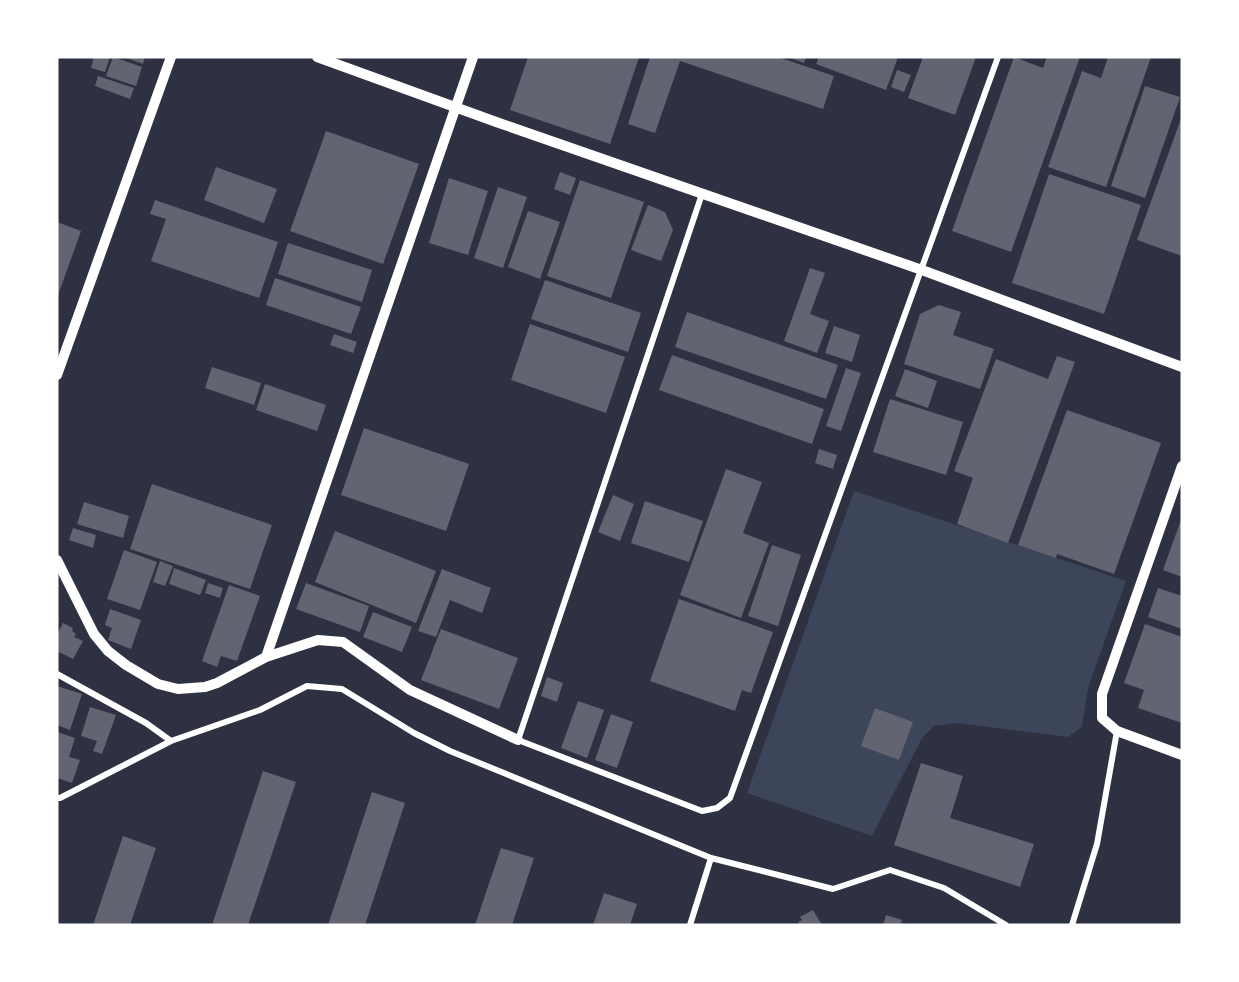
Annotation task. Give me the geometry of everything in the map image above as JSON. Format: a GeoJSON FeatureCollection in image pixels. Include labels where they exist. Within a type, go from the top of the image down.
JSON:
{"type":"FeatureCollection","features":[{"type":"Feature","properties":{"kind":"street"},"geometry":{"type":"LineString","coordinates":[[57,375],[171,57]]}},
{"type":"Feature","properties":{"kind":"street"},"geometry":{"type":"LineString","coordinates":[[317,57],[922,270],[1182,367]]}},
{"type":"Feature","properties":{"kind":"street"},"geometry":{"type":"LineString","coordinates":[[266,657],[473,57]]}},
{"type":"Feature","properties":{"kind":"street"},"geometry":{"type":"LineString","coordinates":[[57,560],[94,634],[108,651],[158,684],[178,689],[205,687],[266,657],[318,640],[343,642],[410,690],[518,740],[702,811],[717,808],[730,798],[999,57]]}},
{"type":"Feature","properties":{"kind":"street"},"geometry":{"type":"LineString","coordinates":[[518,740],[702,194]]}},
{"type":"Feature","properties":{"kind":"street"},"geometry":{"type":"LineString","coordinates":[[1182,466],[1102,694],[1102,718],[1117,731],[1182,755]]}},
{"type":"Feature","properties":{"kind":"street"},"geometry":{"type":"LineString","coordinates":[[57,674],[146,723],[171,741]]}},
{"type":"Feature","properties":{"kind":"street"},"geometry":{"type":"LineString","coordinates":[[57,798],[171,741],[260,710],[307,686],[342,689],[414,733],[450,751],[711,858],[833,889],[890,870],[944,888],[1006,925]]}},
{"type":"Feature","properties":{"kind":"street"},"geometry":{"type":"LineString","coordinates":[[1072,925],[1097,844],[1117,731]]}},
{"type":"Feature","properties":{"kind":"street"},"geometry":{"type":"LineString","coordinates":[[690,925],[711,858]]}},
{"type":"Feature","properties":{"kind":"shaded area"},"geometry":{"type":"Polygon","coordinates":[[[854,491],[1126,581],[1088,688],[1082,727],[1068,737],[958,723],[934,726],[922,738],[872,836],[747,793],[854,491]]]}},
{"type":"Feature","properties":{"kind":"building"},"geometry":{"type":"Polygon","coordinates":[[[94,57],[110,57],[105,72],[91,68],[94,57]]]}},
{"type":"Feature","properties":{"kind":"building"},"geometry":{"type":"Polygon","coordinates":[[[113,57],[142,67],[136,86],[106,76],[113,57]]]}},
{"type":"Feature","properties":{"kind":"building"},"geometry":{"type":"Polygon","coordinates":[[[124,57],[145,57],[143,64],[124,57]]]}},
{"type":"Feature","properties":{"kind":"building"},"geometry":{"type":"Polygon","coordinates":[[[528,57],[639,57],[610,144],[510,110],[528,57]]]}},
{"type":"Feature","properties":{"kind":"building"},"geometry":{"type":"Polygon","coordinates":[[[650,57],[778,57],[834,76],[823,109],[680,61],[655,133],[628,124],[650,57]]]}},
{"type":"Feature","properties":{"kind":"building"},"geometry":{"type":"Polygon","coordinates":[[[788,57],[806,57],[804,63],[788,57]]]}},
{"type":"Feature","properties":{"kind":"building"},"geometry":{"type":"Polygon","coordinates":[[[819,57],[898,57],[886,90],[816,64],[819,57]]]}},
{"type":"Feature","properties":{"kind":"building"},"geometry":{"type":"Polygon","coordinates":[[[923,57],[976,57],[955,115],[908,98],[923,57]]]}},
{"type":"Feature","properties":{"kind":"building"},"geometry":{"type":"Polygon","coordinates":[[[1014,57],[1043,68],[1047,57],[1080,57],[1011,252],[952,231],[1014,57]]]}},
{"type":"Feature","properties":{"kind":"building"},"geometry":{"type":"Polygon","coordinates":[[[1108,57],[1151,57],[1106,187],[1048,167],[1082,71],[1101,78],[1108,57]]]}},
{"type":"Feature","properties":{"kind":"building"},"geometry":{"type":"Polygon","coordinates":[[[897,70],[911,75],[904,92],[891,87],[897,70]]]}},
{"type":"Feature","properties":{"kind":"building"},"geometry":{"type":"Polygon","coordinates":[[[98,76],[134,88],[130,99],[95,86],[98,76]]]}},
{"type":"Feature","properties":{"kind":"building"},"geometry":{"type":"Polygon","coordinates":[[[1145,86],[1180,97],[1145,198],[1111,186],[1145,86]]]}},
{"type":"Feature","properties":{"kind":"building"},"geometry":{"type":"Polygon","coordinates":[[[1182,116],[1182,256],[1137,240],[1182,116]]]}},
{"type":"Feature","properties":{"kind":"building"},"geometry":{"type":"Polygon","coordinates":[[[326,131],[419,164],[383,264],[290,231],[326,131]]]}},
{"type":"Feature","properties":{"kind":"building"},"geometry":{"type":"Polygon","coordinates":[[[216,167],[277,189],[264,223],[204,200],[216,167]]]}},
{"type":"Feature","properties":{"kind":"building"},"geometry":{"type":"Polygon","coordinates":[[[560,172],[576,178],[570,195],[554,189],[560,172]]]}},
{"type":"Feature","properties":{"kind":"building"},"geometry":{"type":"Polygon","coordinates":[[[1049,174],[1141,205],[1104,314],[1012,283],[1049,174]]]}},
{"type":"Feature","properties":{"kind":"building"},"geometry":{"type":"Polygon","coordinates":[[[449,178],[488,191],[468,255],[429,243],[449,178]]]}},
{"type":"Feature","properties":{"kind":"building"},"geometry":{"type":"Polygon","coordinates":[[[580,180],[644,202],[611,298],[547,276],[580,180]]]}},
{"type":"Feature","properties":{"kind":"building"},"geometry":{"type":"Polygon","coordinates":[[[498,187],[527,197],[503,268],[474,258],[498,187]]]}},
{"type":"Feature","properties":{"kind":"building"},"geometry":{"type":"Polygon","coordinates":[[[155,200],[278,242],[259,298],[151,261],[166,219],[150,214],[155,200]]]}},
{"type":"Feature","properties":{"kind":"building"},"geometry":{"type":"Polygon","coordinates":[[[648,205],[665,212],[673,230],[661,261],[631,250],[648,205]]]}},
{"type":"Feature","properties":{"kind":"building"},"geometry":{"type":"Polygon","coordinates":[[[528,211],[560,222],[540,279],[508,267],[528,211]]]}},
{"type":"Feature","properties":{"kind":"building"},"geometry":{"type":"Polygon","coordinates":[[[57,222],[81,231],[57,298],[57,222]]]}},
{"type":"Feature","properties":{"kind":"building"},"geometry":{"type":"Polygon","coordinates":[[[288,243],[372,270],[362,302],[278,274],[288,243]]]}},
{"type":"Feature","properties":{"kind":"building"},"geometry":{"type":"Polygon","coordinates":[[[810,268],[825,273],[810,314],[829,321],[817,353],[784,341],[810,268]]]}},
{"type":"Feature","properties":{"kind":"building"},"geometry":{"type":"Polygon","coordinates":[[[275,278],[361,307],[351,334],[266,305],[275,278]]]}},
{"type":"Feature","properties":{"kind":"building"},"geometry":{"type":"Polygon","coordinates":[[[545,280],[641,313],[628,352],[531,319],[545,280]]]}},
{"type":"Feature","properties":{"kind":"building"},"geometry":{"type":"Polygon","coordinates":[[[939,305],[961,312],[953,335],[994,349],[980,389],[904,364],[920,314],[939,305]]]}},
{"type":"Feature","properties":{"kind":"building"},"geometry":{"type":"Polygon","coordinates":[[[687,312],[838,365],[826,399],[675,347],[687,312]]]}},
{"type":"Feature","properties":{"kind":"building"},"geometry":{"type":"Polygon","coordinates":[[[530,324],[625,357],[606,413],[511,380],[530,324]]]}},
{"type":"Feature","properties":{"kind":"building"},"geometry":{"type":"Polygon","coordinates":[[[834,326],[860,335],[852,362],[825,353],[834,326]]]}},
{"type":"Feature","properties":{"kind":"building"},"geometry":{"type":"Polygon","coordinates":[[[334,334],[357,342],[353,353],[330,345],[334,334]]]}},
{"type":"Feature","properties":{"kind":"building"},"geometry":{"type":"Polygon","coordinates":[[[672,355],[824,409],[812,444],[659,390],[672,355]]]}},
{"type":"Feature","properties":{"kind":"building"},"geometry":{"type":"Polygon","coordinates":[[[1057,356],[1075,362],[1008,543],[957,524],[973,478],[954,471],[996,359],[1048,379],[1057,356]]]}},
{"type":"Feature","properties":{"kind":"building"},"geometry":{"type":"Polygon","coordinates":[[[212,367],[261,383],[254,405],[205,388],[212,367]]]}},
{"type":"Feature","properties":{"kind":"building"},"geometry":{"type":"Polygon","coordinates":[[[846,368],[861,373],[841,431],[826,426],[846,368]]]}},
{"type":"Feature","properties":{"kind":"building"},"geometry":{"type":"Polygon","coordinates":[[[905,369],[937,381],[928,408],[895,396],[905,369]]]}},
{"type":"Feature","properties":{"kind":"building"},"geometry":{"type":"Polygon","coordinates":[[[265,384],[326,405],[317,431],[256,410],[265,384]]]}},
{"type":"Feature","properties":{"kind":"building"},"geometry":{"type":"Polygon","coordinates":[[[890,399],[963,422],[946,475],[873,452],[890,399]]]}},
{"type":"Feature","properties":{"kind":"building"},"geometry":{"type":"Polygon","coordinates":[[[1067,410],[1161,443],[1114,574],[1057,554],[1056,558],[1018,545],[1067,410]]]}},
{"type":"Feature","properties":{"kind":"building"},"geometry":{"type":"Polygon","coordinates":[[[364,428],[469,464],[446,531],[341,495],[364,428]]]}},
{"type":"Feature","properties":{"kind":"building"},"geometry":{"type":"Polygon","coordinates":[[[819,449],[837,455],[833,469],[815,463],[819,449]]]}},
{"type":"Feature","properties":{"kind":"building"},"geometry":{"type":"Polygon","coordinates":[[[726,469],[762,482],[743,533],[769,543],[741,618],[680,595],[726,469]]]}},
{"type":"Feature","properties":{"kind":"building"},"geometry":{"type":"Polygon","coordinates":[[[152,484],[272,525],[250,589],[130,549],[152,484]]]}},
{"type":"Feature","properties":{"kind":"building"},"geometry":{"type":"Polygon","coordinates":[[[613,495],[634,504],[620,541],[598,532],[613,495]]]}},
{"type":"Feature","properties":{"kind":"building"},"geometry":{"type":"Polygon","coordinates":[[[645,501],[703,521],[689,562],[631,543],[645,501]]]}},
{"type":"Feature","properties":{"kind":"building"},"geometry":{"type":"Polygon","coordinates":[[[84,502],[129,516],[123,538],[77,524],[84,502]]]}},
{"type":"Feature","properties":{"kind":"building"},"geometry":{"type":"Polygon","coordinates":[[[1182,517],[1182,577],[1163,570],[1182,517]]]}},
{"type":"Feature","properties":{"kind":"building"},"geometry":{"type":"Polygon","coordinates":[[[73,528],[96,535],[93,548],[69,540],[73,528]]]}},
{"type":"Feature","properties":{"kind":"building"},"geometry":{"type":"Polygon","coordinates":[[[335,531],[436,571],[416,623],[315,582],[335,531]]]}},
{"type":"Feature","properties":{"kind":"building"},"geometry":{"type":"Polygon","coordinates":[[[772,545],[801,555],[778,626],[748,616],[772,545]]]}},
{"type":"Feature","properties":{"kind":"building"},"geometry":{"type":"Polygon","coordinates":[[[124,550],[157,562],[140,610],[107,599],[124,550]]]}},
{"type":"Feature","properties":{"kind":"building"},"geometry":{"type":"Polygon","coordinates":[[[160,561],[173,566],[165,586],[153,582],[160,561]]]}},
{"type":"Feature","properties":{"kind":"building"},"geometry":{"type":"Polygon","coordinates":[[[174,568],[206,580],[200,595],[169,584],[174,568]]]}},
{"type":"Feature","properties":{"kind":"building"},"geometry":{"type":"Polygon","coordinates":[[[442,569],[491,588],[482,613],[450,600],[436,637],[418,631],[442,569]]]}},
{"type":"Feature","properties":{"kind":"building"},"geometry":{"type":"Polygon","coordinates":[[[208,583],[223,588],[220,598],[205,593],[208,583]]]}},
{"type":"Feature","properties":{"kind":"building"},"geometry":{"type":"Polygon","coordinates":[[[306,583],[369,606],[360,632],[296,609],[306,583]]]}},
{"type":"Feature","properties":{"kind":"building"},"geometry":{"type":"Polygon","coordinates":[[[229,585],[260,596],[237,661],[221,656],[217,667],[202,661],[229,585]]]}},
{"type":"Feature","properties":{"kind":"building"},"geometry":{"type":"Polygon","coordinates":[[[1158,588],[1182,596],[1182,629],[1148,617],[1158,588]]]}},
{"type":"Feature","properties":{"kind":"building"},"geometry":{"type":"Polygon","coordinates":[[[679,599],[773,632],[751,693],[742,690],[735,711],[650,681],[679,599]]]}},
{"type":"Feature","properties":{"kind":"building"},"geometry":{"type":"Polygon","coordinates":[[[110,609],[141,620],[131,649],[108,640],[112,628],[105,625],[110,609]]]}},
{"type":"Feature","properties":{"kind":"building"},"geometry":{"type":"Polygon","coordinates":[[[373,612],[412,627],[402,652],[363,637],[373,612]]]}},
{"type":"Feature","properties":{"kind":"building"},"geometry":{"type":"Polygon","coordinates":[[[63,623],[73,628],[72,631],[76,634],[74,637],[83,641],[73,659],[57,651],[57,634],[63,623]]]}},
{"type":"Feature","properties":{"kind":"building"},"geometry":{"type":"Polygon","coordinates":[[[1145,624],[1182,637],[1182,723],[1138,708],[1144,690],[1124,683],[1145,624]]]}},
{"type":"Feature","properties":{"kind":"building"},"geometry":{"type":"Polygon","coordinates":[[[441,629],[518,658],[499,709],[421,680],[441,629]]]}},
{"type":"Feature","properties":{"kind":"building"},"geometry":{"type":"Polygon","coordinates":[[[547,677],[563,683],[557,702],[541,696],[547,677]]]}},
{"type":"Feature","properties":{"kind":"building"},"geometry":{"type":"Polygon","coordinates":[[[57,686],[82,694],[70,730],[57,725],[57,686]]]}},
{"type":"Feature","properties":{"kind":"building"},"geometry":{"type":"Polygon","coordinates":[[[578,701],[604,710],[587,758],[561,748],[578,701]]]}},
{"type":"Feature","properties":{"kind":"building"},"geometry":{"type":"Polygon","coordinates":[[[90,707],[116,715],[102,754],[93,751],[97,741],[81,736],[90,707]]]}},
{"type":"Feature","properties":{"kind":"building"},"geometry":{"type":"Polygon","coordinates":[[[875,708],[913,722],[899,760],[861,746],[875,708]]]}},
{"type":"Feature","properties":{"kind":"building"},"geometry":{"type":"Polygon","coordinates":[[[611,714],[633,722],[617,768],[595,760],[611,714]]]}},
{"type":"Feature","properties":{"kind":"building"},"geometry":{"type":"Polygon","coordinates":[[[57,732],[75,738],[69,757],[80,760],[72,783],[57,778],[57,732]]]}},
{"type":"Feature","properties":{"kind":"building"},"geometry":{"type":"Polygon","coordinates":[[[921,763],[963,776],[950,818],[1034,844],[1020,887],[894,845],[921,763]]]}},
{"type":"Feature","properties":{"kind":"building"},"geometry":{"type":"Polygon","coordinates":[[[263,771],[296,782],[248,925],[212,925],[263,771]]]}},
{"type":"Feature","properties":{"kind":"building"},"geometry":{"type":"Polygon","coordinates":[[[372,792],[405,803],[365,925],[328,925],[372,792]]]}},
{"type":"Feature","properties":{"kind":"building"},"geometry":{"type":"Polygon","coordinates":[[[123,836],[156,848],[130,925],[93,925],[123,836]]]}},
{"type":"Feature","properties":{"kind":"building"},"geometry":{"type":"Polygon","coordinates":[[[501,848],[534,858],[512,925],[475,925],[501,848]]]}},
{"type":"Feature","properties":{"kind":"building"},"geometry":{"type":"Polygon","coordinates":[[[604,893],[637,904],[630,925],[593,925],[604,893]]]}},
{"type":"Feature","properties":{"kind":"building"},"geometry":{"type":"Polygon","coordinates":[[[813,910],[822,925],[800,925],[798,922],[802,920],[800,917],[813,910]]]}},
{"type":"Feature","properties":{"kind":"building"},"geometry":{"type":"Polygon","coordinates":[[[886,915],[902,920],[901,923],[907,925],[883,925],[886,915]]]}}]}
